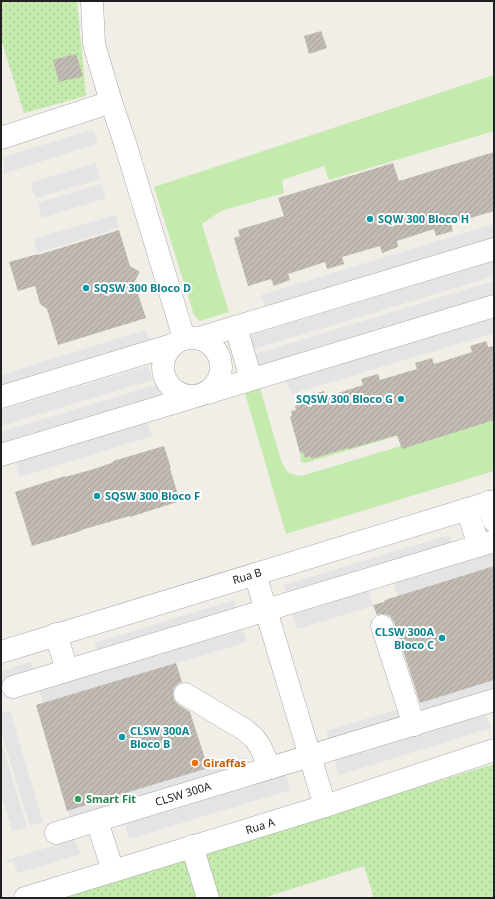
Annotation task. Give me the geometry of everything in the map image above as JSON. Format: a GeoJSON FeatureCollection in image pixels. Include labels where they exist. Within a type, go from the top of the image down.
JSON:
{"type":"FeatureCollection","features":[{"type":"Feature","properties":{"kind":"street"},"geometry":{"type":"LineString","coordinates":[[92,1],[94,44],[185,340]]}},
{"type":"Feature","properties":{"kind":"street"},"geometry":{"type":"LineString","coordinates":[[1,138],[111,102]]}},
{"type":"Feature","properties":{"kind":"street"},"geometry":{"type":"LineString","coordinates":[[1,397],[185,340],[236,327],[494,249]]}},
{"type":"Feature","properties":{"kind":"street"},"geometry":{"type":"LineString","coordinates":[[1,456],[494,306]]}},
{"type":"Feature","properties":{"kind":"street"},"geometry":{"type":"LineString","coordinates":[[236,327],[251,379]]}},
{"type":"Feature","properties":{"kind":"street"},"geometry":{"type":"LineString","coordinates":[[185,340],[212,344],[220,356],[222,370],[217,383],[200,395],[179,394],[168,385],[163,371],[164,357],[185,340]]}},
{"type":"Feature","properties":{"kind":"street","name":"Rua B"},"geometry":{"type":"LineString","coordinates":[[1,652],[467,509],[492,508]]}},
{"type":"Feature","properties":{"kind":"street"},"geometry":{"type":"LineString","coordinates":[[13,686],[486,544],[467,509]]}},
{"type":"Feature","properties":{"kind":"street"},"geometry":{"type":"LineString","coordinates":[[255,574],[325,806]]}},
{"type":"Feature","properties":{"kind":"street"},"geometry":{"type":"LineString","coordinates":[[382,626],[414,725]]}},
{"type":"Feature","properties":{"kind":"street"},"geometry":{"type":"LineString","coordinates":[[56,634],[67,670]]}},
{"type":"Feature","properties":{"kind":"street"},"geometry":{"type":"LineString","coordinates":[[185,694],[250,734],[260,746],[270,768]]}},
{"type":"Feature","properties":{"kind":"street","name":"CLSW 300A"},"geometry":{"type":"LineString","coordinates":[[56,833],[494,700]]}},
{"type":"Feature","properties":{"kind":"street","name":"Rua A"},"geometry":{"type":"LineString","coordinates":[[25,898],[325,806],[494,750]]}},
{"type":"Feature","properties":{"kind":"street"},"geometry":{"type":"LineString","coordinates":[[97,821],[113,871]]}},
{"type":"Feature","properties":{"kind":"street"},"geometry":{"type":"LineString","coordinates":[[192,846],[208,898]]}},
{"type":"Feature","properties":{"kind":"green space"},"geometry":{"type":"Polygon","coordinates":[[[1,1],[77,1],[86,96],[24,113],[1,39],[1,1]]]}},
{"type":"Feature","properties":{"kind":"green space"},"geometry":{"type":"Polygon","coordinates":[[[494,75],[494,131],[329,180],[324,166],[282,180],[284,193],[221,211],[202,224],[229,312],[200,321],[194,315],[154,187],[494,75]]]}},
{"type":"Feature","properties":{"kind":"green space"},"geometry":{"type":"Polygon","coordinates":[[[259,385],[281,460],[286,470],[290,473],[301,476],[401,446],[397,436],[305,463],[301,462],[300,453],[494,395],[494,471],[286,534],[244,390],[259,385]]]}},
{"type":"Feature","properties":{"kind":"green space"},"geometry":{"type":"Polygon","coordinates":[[[494,764],[494,898],[374,898],[364,866],[263,898],[58,898],[494,764]]]}},
{"type":"Feature","properties":{"kind":"shaded area"},"geometry":{"type":"Polygon","coordinates":[[[93,130],[98,143],[3,174],[5,166],[2,157],[93,130]]]}},
{"type":"Feature","properties":{"kind":"shaded area"},"geometry":{"type":"Polygon","coordinates":[[[96,163],[100,179],[36,198],[30,183],[96,163]]]}},
{"type":"Feature","properties":{"kind":"shaded area"},"geometry":{"type":"Polygon","coordinates":[[[101,184],[106,198],[42,218],[36,198],[38,203],[101,184]]]}},
{"type":"Feature","properties":{"kind":"shaded area"},"geometry":{"type":"Polygon","coordinates":[[[115,215],[119,228],[38,253],[34,239],[115,215]]]}},
{"type":"Feature","properties":{"kind":"shaded area"},"geometry":{"type":"Polygon","coordinates":[[[494,224],[494,239],[266,309],[261,295],[494,224]]]}},
{"type":"Feature","properties":{"kind":"shaded area"},"geometry":{"type":"Polygon","coordinates":[[[494,261],[494,276],[251,350],[246,337],[494,261]]]}},
{"type":"Feature","properties":{"kind":"shaded area"},"geometry":{"type":"Polygon","coordinates":[[[494,281],[494,296],[257,369],[252,355],[494,281]]]}},
{"type":"Feature","properties":{"kind":"shaded area"},"geometry":{"type":"Polygon","coordinates":[[[494,316],[494,333],[291,394],[286,380],[494,316]]]}},
{"type":"Feature","properties":{"kind":"shaded area"},"geometry":{"type":"Polygon","coordinates":[[[145,330],[147,336],[151,340],[1,390],[1,375],[145,330]]]}},
{"type":"Feature","properties":{"kind":"shaded area"},"geometry":{"type":"Polygon","coordinates":[[[148,366],[152,380],[1,426],[1,410],[148,366]]]}},
{"type":"Feature","properties":{"kind":"shaded area"},"geometry":{"type":"Polygon","coordinates":[[[158,384],[161,395],[1,443],[1,432],[158,384]]]}},
{"type":"Feature","properties":{"kind":"shaded area"},"geometry":{"type":"Polygon","coordinates":[[[147,422],[152,436],[20,477],[16,462],[147,422]]]}},
{"type":"Feature","properties":{"kind":"shaded area"},"geometry":{"type":"Polygon","coordinates":[[[449,535],[453,550],[286,593],[284,585],[449,535]]]}},
{"type":"Feature","properties":{"kind":"shaded area"},"geometry":{"type":"Polygon","coordinates":[[[494,552],[494,566],[398,596],[394,583],[494,552]]]}},
{"type":"Feature","properties":{"kind":"shaded area"},"geometry":{"type":"Polygon","coordinates":[[[369,590],[373,606],[297,629],[293,616],[291,615],[369,590]]]}},
{"type":"Feature","properties":{"kind":"shaded area"},"geometry":{"type":"Polygon","coordinates":[[[234,600],[239,615],[99,657],[94,643],[234,600]]]}},
{"type":"Feature","properties":{"kind":"shaded area"},"geometry":{"type":"Polygon","coordinates":[[[243,630],[247,642],[43,703],[39,688],[243,630]]]}},
{"type":"Feature","properties":{"kind":"shaded area"},"geometry":{"type":"Polygon","coordinates":[[[31,662],[35,676],[1,687],[1,671],[31,662]]]}},
{"type":"Feature","properties":{"kind":"shaded area"},"geometry":{"type":"Polygon","coordinates":[[[494,680],[494,695],[425,716],[421,702],[494,680]]]}},
{"type":"Feature","properties":{"kind":"shaded area"},"geometry":{"type":"Polygon","coordinates":[[[399,709],[403,722],[331,746],[326,731],[399,709]]]}},
{"type":"Feature","properties":{"kind":"shaded area"},"geometry":{"type":"Polygon","coordinates":[[[10,711],[43,822],[30,826],[1,732],[1,714],[10,711]]]}},
{"type":"Feature","properties":{"kind":"shaded area"},"geometry":{"type":"Polygon","coordinates":[[[486,714],[491,728],[339,775],[335,760],[486,714]]]}},
{"type":"Feature","properties":{"kind":"shaded area"},"geometry":{"type":"Polygon","coordinates":[[[1,742],[27,827],[13,832],[1,794],[1,742]]]}},
{"type":"Feature","properties":{"kind":"shaded area"},"geometry":{"type":"Polygon","coordinates":[[[244,757],[248,771],[72,824],[68,811],[244,757]]]}},
{"type":"Feature","properties":{"kind":"shaded area"},"geometry":{"type":"Polygon","coordinates":[[[286,775],[290,790],[129,839],[125,824],[286,775]]]}},
{"type":"Feature","properties":{"kind":"shaded area"},"geometry":{"type":"Polygon","coordinates":[[[76,839],[75,840],[80,854],[18,873],[13,861],[7,863],[6,860],[76,839]]]}},
{"type":"Feature","properties":{"kind":"building"},"geometry":{"type":"Polygon","coordinates":[[[321,31],[327,48],[309,54],[304,36],[321,31]]]}},
{"type":"Feature","properties":{"kind":"building"},"geometry":{"type":"Polygon","coordinates":[[[76,54],[83,76],[59,82],[53,60],[76,54]]]}},
{"type":"Feature","properties":{"kind":"building","name":"SQW 300 Bloco H"},"geometry":{"type":"Polygon","coordinates":[[[494,152],[494,211],[451,224],[453,231],[436,236],[434,229],[397,241],[398,247],[382,253],[380,246],[342,257],[344,264],[327,269],[325,262],[288,274],[290,280],[274,286],[271,279],[248,286],[234,238],[240,236],[238,230],[284,216],[278,198],[393,163],[399,181],[494,152]]]}},
{"type":"Feature","properties":{"kind":"building","name":"SQSW 300 Bloco D"},"geometry":{"type":"Polygon","coordinates":[[[119,230],[130,266],[140,272],[134,282],[146,318],[58,345],[47,309],[40,304],[35,286],[18,291],[9,262],[38,255],[119,230]]]}},
{"type":"Feature","properties":{"kind":"building","name":"SQSW 300 Bloco G"},"geometry":{"type":"Polygon","coordinates":[[[486,341],[488,347],[494,346],[494,420],[402,449],[397,435],[311,459],[311,456],[305,458],[303,452],[300,453],[290,417],[292,416],[291,411],[296,410],[295,406],[309,402],[307,396],[324,391],[326,397],[363,385],[361,379],[378,374],[380,380],[417,369],[415,363],[432,358],[434,364],[472,352],[470,346],[486,341]]]}},
{"type":"Feature","properties":{"kind":"building","name":"SQSW 300 Bloco F"},"geometry":{"type":"Polygon","coordinates":[[[164,446],[179,499],[177,502],[32,546],[15,492],[65,476],[94,469],[114,462],[113,461],[164,446]]]}},
{"type":"Feature","properties":{"kind":"building","name":"CLSW 300A Bloco C"},"geometry":{"type":"Polygon","coordinates":[[[494,566],[494,680],[420,703],[394,622],[390,616],[385,614],[377,615],[373,605],[494,566]]]}},
{"type":"Feature","properties":{"kind":"building","name":"CLSW 300A Bloco B"},"geometry":{"type":"Polygon","coordinates":[[[176,663],[182,682],[174,688],[174,700],[190,712],[208,768],[67,811],[36,705],[176,663]]]}},
{"type":"Feature","properties":{"kind":"place","name":"SQW 300 Bloco H"},"geometry":{"type":"Point","coordinates":[370,219]}},
{"type":"Feature","properties":{"kind":"place","name":"SQSW 300 Bloco D"},"geometry":{"type":"Point","coordinates":[86,288]}},
{"type":"Feature","properties":{"kind":"place","name":"SQSW 300 Bloco G"},"geometry":{"type":"Point","coordinates":[401,399]}},
{"type":"Feature","properties":{"kind":"place","name":"SQSW 300 Bloco F"},"geometry":{"type":"Point","coordinates":[97,496]}},
{"type":"Feature","properties":{"kind":"place","name":"CLSW 300A Bloco C"},"geometry":{"type":"Point","coordinates":[442,638]}},
{"type":"Feature","properties":{"kind":"place","name":"CLSW 300A Bloco B"},"geometry":{"type":"Point","coordinates":[122,737]}},
{"type":"Feature","properties":{"kind":"place","name":"Giraffas"},"geometry":{"type":"Point","coordinates":[195,763]}},
{"type":"Feature","properties":{"kind":"place","name":"Smart Fit"},"geometry":{"type":"Point","coordinates":[78,799]}}]}
